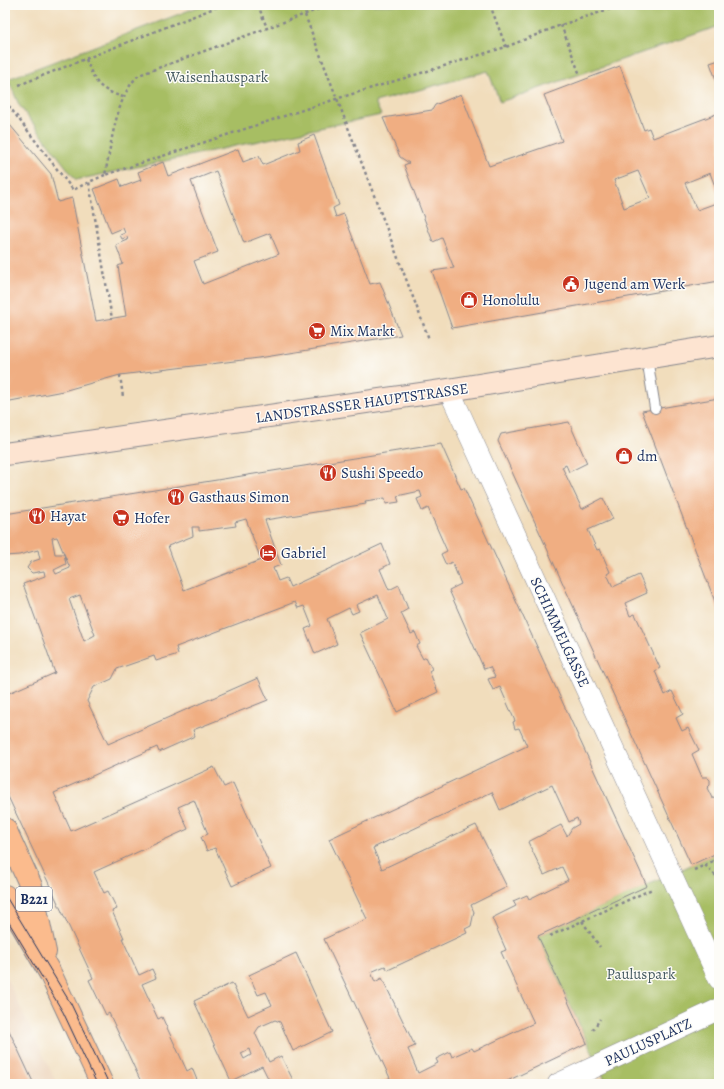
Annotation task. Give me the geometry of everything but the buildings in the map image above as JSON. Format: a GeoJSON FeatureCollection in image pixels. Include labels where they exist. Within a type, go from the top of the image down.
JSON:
{"type":"FeatureCollection","features":[{"type":"Feature","properties":{"kind":"main road","name":"LANDSTRASSER HAUPTSTRASSE"},"geometry":{"type":"LineString","coordinates":[[5,454],[449,390],[719,346]]}},
{"type":"Feature","properties":{"kind":"main road","name":"B221"},"geometry":{"type":"LineString","coordinates":[[5,829],[31,886],[50,972]]}},
{"type":"Feature","properties":{"kind":"main road","name":"B221"},"geometry":{"type":"LineString","coordinates":[[5,896],[50,972],[102,1084]]}},
{"type":"Feature","properties":{"kind":"street","name":"SCHIMMELGASSE"},"geometry":{"type":"LineString","coordinates":[[449,390],[672,877]]}},
{"type":"Feature","properties":{"kind":"street"},"geometry":{"type":"LineString","coordinates":[[672,877],[719,979]]}},
{"type":"Feature","properties":{"kind":"street","name":"PAULUSPLATZ"},"geometry":{"type":"LineString","coordinates":[[558,1084],[719,1009]]}},
{"type":"Feature","properties":{"kind":"lane"},"geometry":{"type":"LineString","coordinates":[[647,358],[654,408]]}},
{"type":"Feature","properties":{"kind":"path"},"geometry":{"type":"LineString","coordinates":[[19,85],[222,5]]}},
{"type":"Feature","properties":{"kind":"path"},"geometry":{"type":"LineString","coordinates":[[258,5],[267,28]]}},
{"type":"Feature","properties":{"kind":"path"},"geometry":{"type":"LineString","coordinates":[[105,175],[123,97],[131,82],[147,72],[330,5]]}},
{"type":"Feature","properties":{"kind":"path"},"geometry":{"type":"LineString","coordinates":[[490,5],[506,47]]}},
{"type":"Feature","properties":{"kind":"path"},"geometry":{"type":"LineString","coordinates":[[5,101],[73,190],[105,175],[336,99],[506,47],[561,25],[622,5]]}},
{"type":"Feature","properties":{"kind":"path"},"geometry":{"type":"LineString","coordinates":[[304,15],[429,339]]}},
{"type":"Feature","properties":{"kind":"path"},"geometry":{"type":"LineString","coordinates":[[561,25],[580,75]]}},
{"type":"Feature","properties":{"kind":"path"},"geometry":{"type":"LineString","coordinates":[[86,58],[92,76],[103,89],[123,97]]}},
{"type":"Feature","properties":{"kind":"path"},"geometry":{"type":"LineString","coordinates":[[89,182],[112,319]]}},
{"type":"Feature","properties":{"kind":"path"},"geometry":{"type":"LineString","coordinates":[[120,375],[123,397]]}},
{"type":"Feature","properties":{"kind":"path"},"geometry":{"type":"LineString","coordinates":[[550,936],[672,877],[705,865],[719,858]]}},
{"type":"Feature","properties":{"kind":"path"},"geometry":{"type":"LineString","coordinates":[[705,865],[719,879]]}},
{"type":"Feature","properties":{"kind":"path"},"geometry":{"type":"LineString","coordinates":[[582,921],[600,947]]}},
{"type":"Feature","properties":{"kind":"path"},"geometry":{"type":"LineString","coordinates":[[593,1030],[600,1019]]}},
{"type":"Feature","properties":{"kind":"shaded area"},"geometry":{"type":"Polygon","coordinates":[[[5,975],[57,1084],[5,1084],[5,975]]]}},
{"type":"Feature","properties":{"kind":"green space","name":"Waisenhauspark"},"geometry":{"type":"Polygon","coordinates":[[[203,5],[719,5],[719,26],[500,102],[488,71],[375,102],[381,115],[76,180],[19,105],[8,79],[203,5]]]}},
{"type":"Feature","properties":{"kind":"green space","name":"Pauluspark"},"geometry":{"type":"Polygon","coordinates":[[[719,852],[719,1084],[607,1084],[538,936],[719,852]]]}},
{"type":"Feature","properties":{"kind":"tram line"},"geometry":{"type":"LineString","coordinates":[[5,895],[71,1004],[109,1084]]}},
{"type":"Feature","properties":{"kind":"tram line"},"geometry":{"type":"LineString","coordinates":[[5,916],[63,1012],[97,1084]]}},
{"type":"Feature","properties":{"kind":"place","name":"Jugend am Werk"},"geometry":{"type":"Point","coordinates":[571,284]}},
{"type":"Feature","properties":{"kind":"place","name":"Honolulu"},"geometry":{"type":"Point","coordinates":[469,300]}},
{"type":"Feature","properties":{"kind":"place","name":"Mix Markt"},"geometry":{"type":"Point","coordinates":[317,331]}},
{"type":"Feature","properties":{"kind":"place","name":"dm"},"geometry":{"type":"Point","coordinates":[624,456]}},
{"type":"Feature","properties":{"kind":"place","name":"Sushi Speedo"},"geometry":{"type":"Point","coordinates":[328,473]}},
{"type":"Feature","properties":{"kind":"place","name":"Gasthaus Simon"},"geometry":{"type":"Point","coordinates":[176,497]}},
{"type":"Feature","properties":{"kind":"place","name":"Hayat"},"geometry":{"type":"Point","coordinates":[37,516]}},
{"type":"Feature","properties":{"kind":"place","name":"Hofer"},"geometry":{"type":"Point","coordinates":[121,518]}},
{"type":"Feature","properties":{"kind":"place","name":"Gabriel"},"geometry":{"type":"Point","coordinates":[268,553]}}]}
